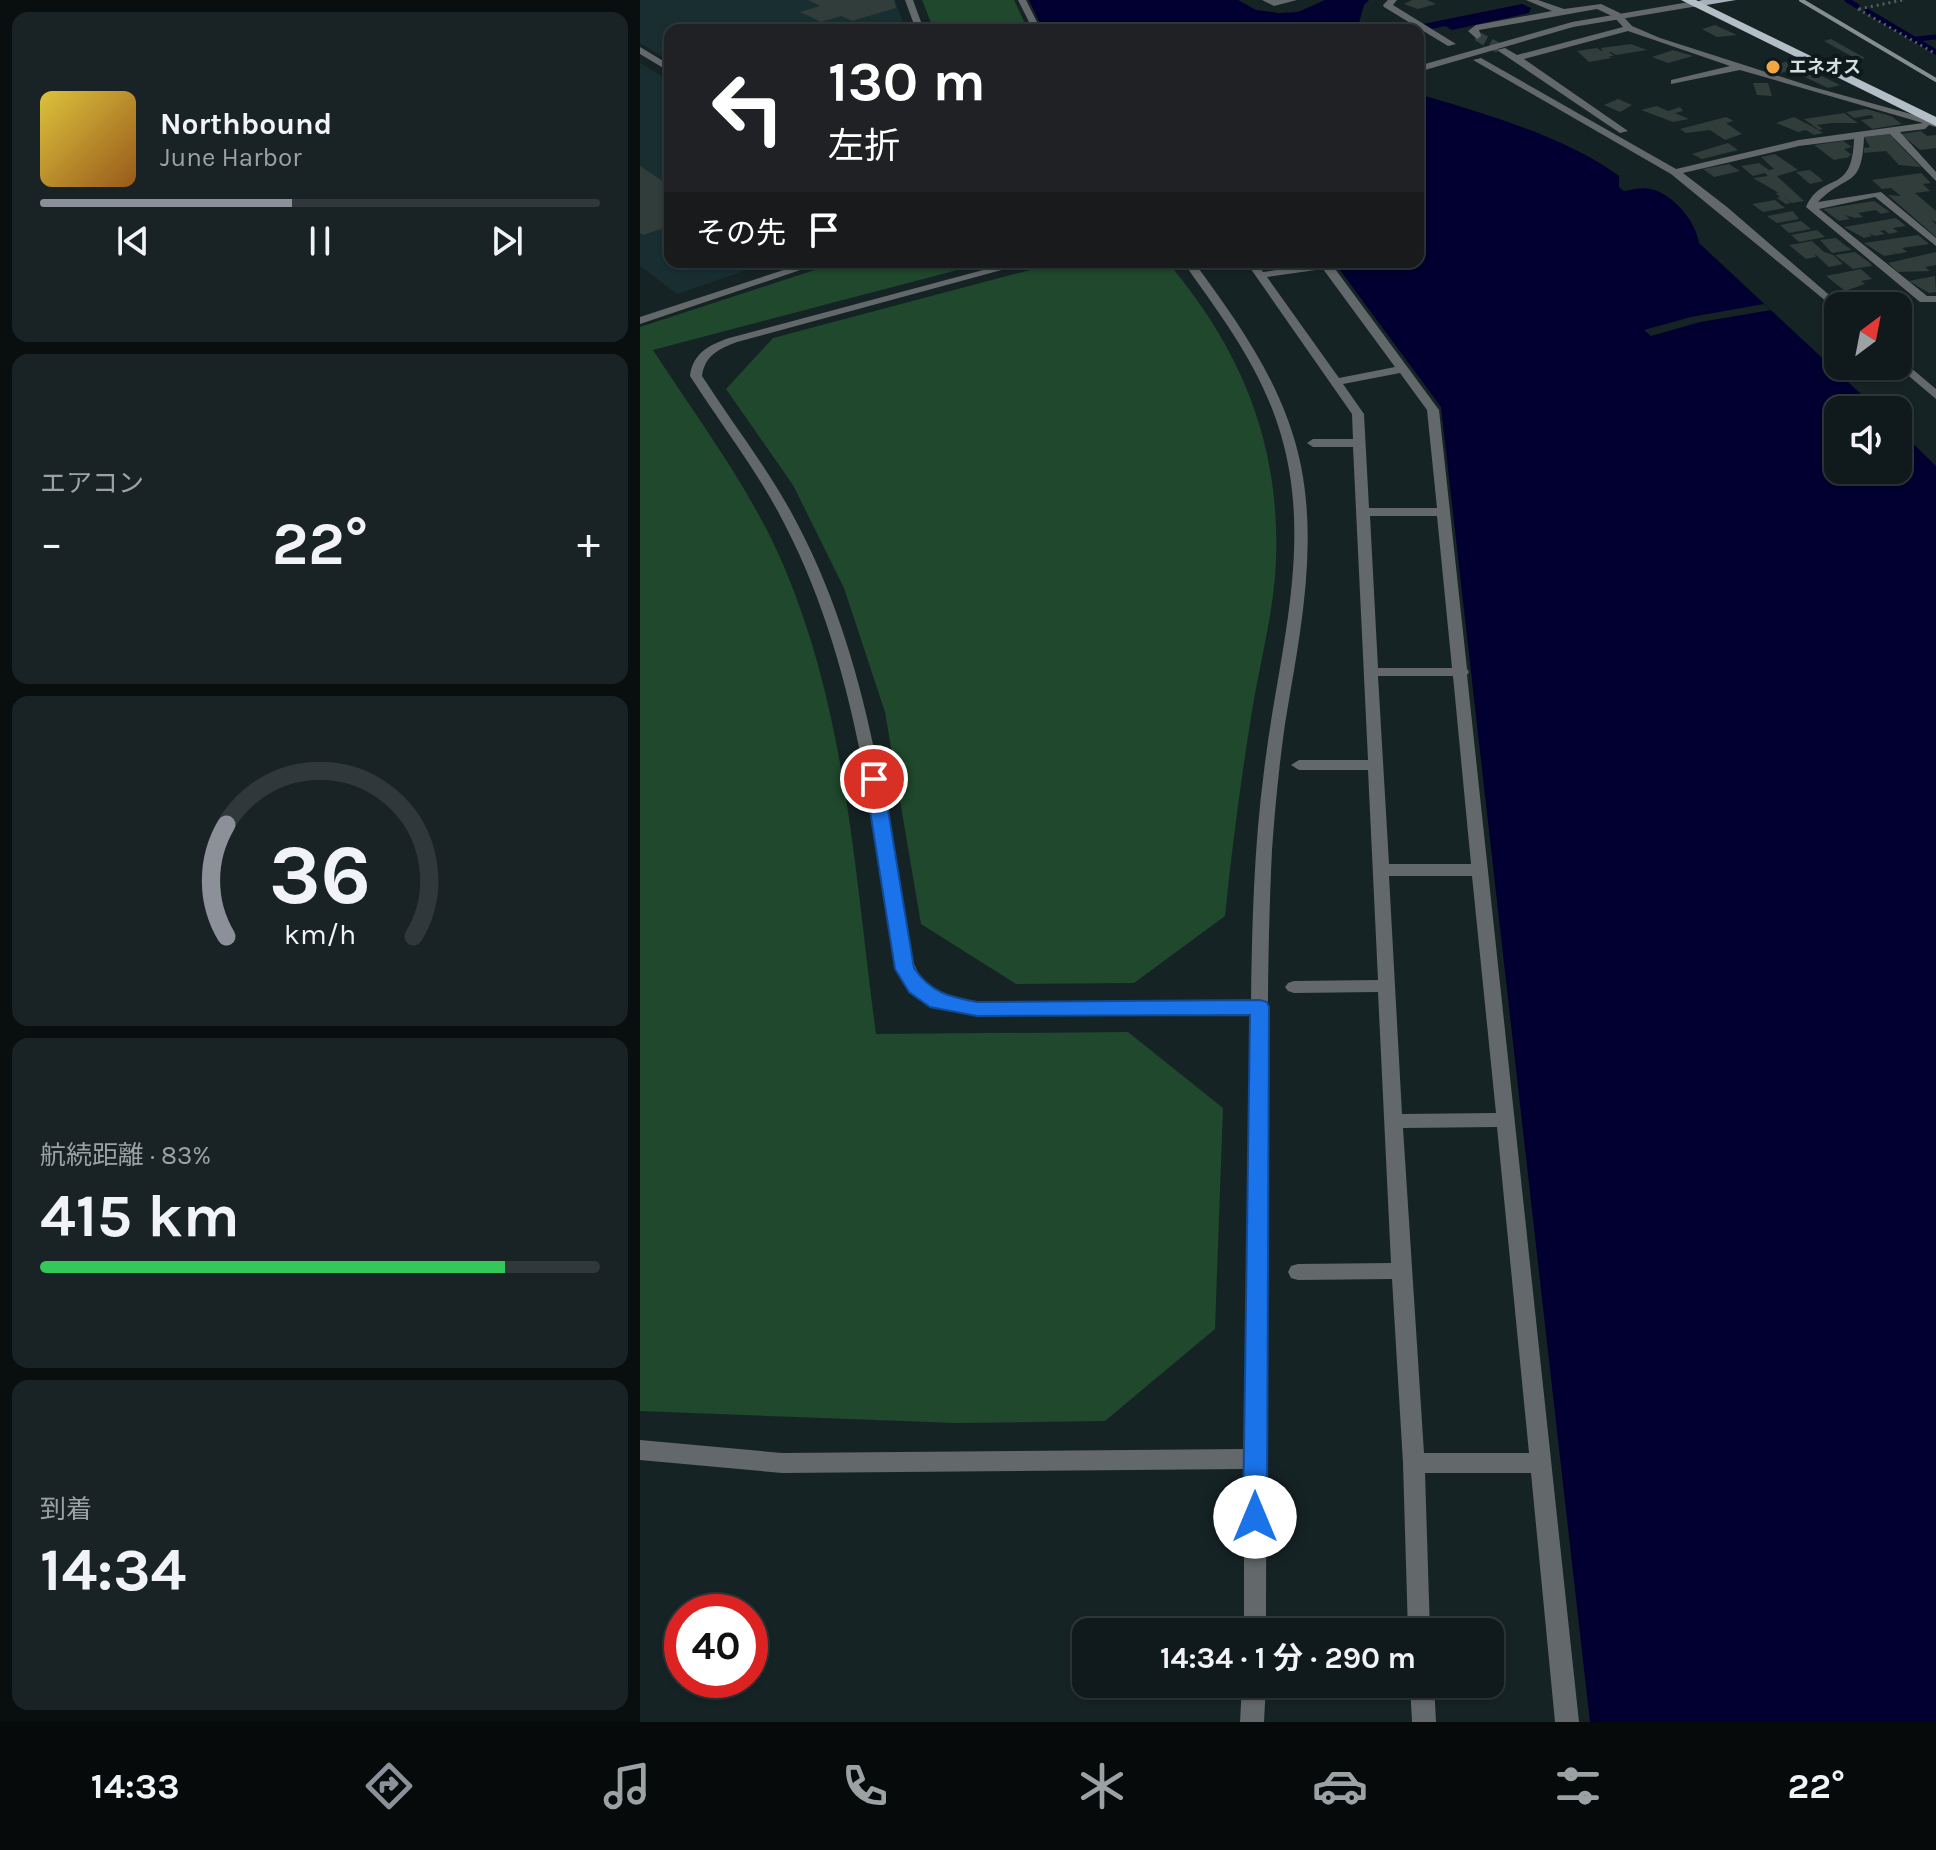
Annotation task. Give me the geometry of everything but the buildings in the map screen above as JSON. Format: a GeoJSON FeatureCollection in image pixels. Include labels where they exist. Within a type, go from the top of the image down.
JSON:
{"type":"FeatureCollection","features":[{"type":"Feature","properties":{"kind":"highway"},"geometry":{"type":"LineString","coordinates":[[1701,2],[1936,111]]}},
{"type":"Feature","properties":{"kind":"highway"},"geometry":{"type":"LineString","coordinates":[[1701,2],[1936,124]]}},
{"type":"Feature","properties":{"kind":"main road"},"geometry":{"type":"LineString","coordinates":[[1701,2],[1731,0]]}},
{"type":"Feature","properties":{"kind":"street"},"geometry":{"type":"LineString","coordinates":[[909,0],[918,24]]}},
{"type":"Feature","properties":{"kind":"street"},"geometry":{"type":"LineString","coordinates":[[1022,0],[1034,24]]}},
{"type":"Feature","properties":{"kind":"street"},"geometry":{"type":"LineString","coordinates":[[1266,0],[1274,3],[1293,0]]}},
{"type":"Feature","properties":{"kind":"street"},"geometry":{"type":"LineString","coordinates":[[1393,0],[1387,5],[1418,24]]}},
{"type":"Feature","properties":{"kind":"street"},"geometry":{"type":"LineString","coordinates":[[1530,0],[1563,12]]}},
{"type":"Feature","properties":{"kind":"street"},"geometry":{"type":"LineString","coordinates":[[1424,67],[1617,15],[1701,2]]}},
{"type":"Feature","properties":{"kind":"street"},"geometry":{"type":"LineString","coordinates":[[1477,36],[1472,31],[1476,28],[1598,6],[1617,15],[1629,28],[1679,48],[1936,124]]}},
{"type":"Feature","properties":{"kind":"street"},"geometry":{"type":"LineString","coordinates":[[1424,28],[1451,44]]}},
{"type":"Feature","properties":{"kind":"street"},"geometry":{"type":"LineString","coordinates":[[1517,58],[1629,28]]}},
{"type":"Feature","properties":{"kind":"street"},"geometry":{"type":"LineString","coordinates":[[640,50],[664,65]]}},
{"type":"Feature","properties":{"kind":"street"},"geometry":{"type":"LineString","coordinates":[[1502,50],[1621,129],[1636,148]]}},
{"type":"Feature","properties":{"kind":"street"},"geometry":{"type":"LineString","coordinates":[[1478,60],[1675,172],[1824,296]]}},
{"type":"Feature","properties":{"kind":"street"},"geometry":{"type":"LineString","coordinates":[[1674,82],[1741,67]]}},
{"type":"Feature","properties":{"kind":"street"},"geometry":{"type":"LineString","coordinates":[[1675,172],[1799,143],[1936,124]]}},
{"type":"Feature","properties":{"kind":"street"},"geometry":{"type":"LineString","coordinates":[[1892,130],[1936,178]]}},
{"type":"Feature","properties":{"kind":"street"},"geometry":{"type":"LineString","coordinates":[[1811,207],[1813,200],[1853,173],[1859,134]]}},
{"type":"Feature","properties":{"kind":"street"},"geometry":{"type":"LineString","coordinates":[[1811,207],[1877,194],[1936,243]]}},
{"type":"Feature","properties":{"kind":"street"},"geometry":{"type":"LineString","coordinates":[[1811,207],[1924,300],[1936,299]]}},
{"type":"Feature","properties":{"kind":"street"},"geometry":{"type":"LineString","coordinates":[[640,321],[801,268]]}},
{"type":"Feature","properties":{"kind":"street"},"geometry":{"type":"LineString","coordinates":[[1003,268],[733,340],[705,353],[696,365],[696,376],[762,472],[792,525],[818,578],[840,636],[870,751],[899,943],[905,969],[916,987],[937,1002],[977,1009],[1260,1007]]}},
{"type":"Feature","properties":{"kind":"street"},"geometry":{"type":"LineString","coordinates":[[1192,268],[1244,337],[1268,380],[1289,443],[1300,503],[1301,582],[1267,811],[1260,1007],[1255,1618]]}},
{"type":"Feature","properties":{"kind":"street"},"geometry":{"type":"LineString","coordinates":[[1257,268],[1358,414],[1401,1271],[1414,1463],[1419,1618]]}},
{"type":"Feature","properties":{"kind":"street"},"geometry":{"type":"LineString","coordinates":[[1328,268],[1433,410],[1567,1722]]}},
{"type":"Feature","properties":{"kind":"street"},"geometry":{"type":"LineString","coordinates":[[1336,382],[1403,369]]}},
{"type":"Feature","properties":{"kind":"street"},"geometry":{"type":"LineString","coordinates":[[1912,374],[1936,395]]}},
{"type":"Feature","properties":{"kind":"street"},"geometry":{"type":"LineString","coordinates":[[1313,443],[1359,443]]}},
{"type":"Feature","properties":{"kind":"street"},"geometry":{"type":"LineString","coordinates":[[1363,512],[1444,512]]}},
{"type":"Feature","properties":{"kind":"street"},"geometry":{"type":"LineString","coordinates":[[1373,672],[1462,672]]}},
{"type":"Feature","properties":{"kind":"street"},"geometry":{"type":"LineString","coordinates":[[1299,765],[1375,765]]}},
{"type":"Feature","properties":{"kind":"street"},"geometry":{"type":"LineString","coordinates":[[1383,870],[1481,870]]}},
{"type":"Feature","properties":{"kind":"street"},"geometry":{"type":"LineString","coordinates":[[1294,987],[1388,986]]}},
{"type":"Feature","properties":{"kind":"street"},"geometry":{"type":"LineString","coordinates":[[1395,1121],[1506,1120]]}},
{"type":"Feature","properties":{"kind":"street"},"geometry":{"type":"LineString","coordinates":[[1298,1272],[1401,1271]]}},
{"type":"Feature","properties":{"kind":"street"},"geometry":{"type":"LineString","coordinates":[[640,1450],[782,1463],[1255,1459]]}},
{"type":"Feature","properties":{"kind":"street"},"geometry":{"type":"LineString","coordinates":[[1414,1463],[1541,1463]]}},
{"type":"Feature","properties":{"kind":"street"},"geometry":{"type":"LineString","coordinates":[[1252,1722],[1253,1698]]}},
{"type":"Feature","properties":{"kind":"street"},"geometry":{"type":"LineString","coordinates":[[1423,1698],[1424,1722]]}},
{"type":"Feature","properties":{"kind":"path"},"geometry":{"type":"LineString","coordinates":[[1903,0],[1858,9],[1936,54]]}},
{"type":"Feature","properties":{"kind":"shaded area"},"geometry":{"type":"Polygon","coordinates":[[[640,0],[895,0],[904,24],[664,24],[664,57],[640,43],[640,0]]]}},
{"type":"Feature","properties":{"kind":"shaded area"},"geometry":{"type":"Polygon","coordinates":[[[1029,0],[1238,0],[1256,10],[1279,13],[1298,12],[1325,0],[1369,0],[1364,5],[1359,24],[1040,24],[1029,0]]]}},
{"type":"Feature","properties":{"kind":"shaded area"},"geometry":{"type":"Polygon","coordinates":[[[1522,4],[1531,8],[1529,13],[1452,30],[1445,26],[1424,31],[1423,24],[1522,4]]]}},
{"type":"Feature","properties":{"kind":"shaded area"},"geometry":{"type":"Polygon","coordinates":[[[640,63],[664,77],[664,268],[753,268],[677,294],[640,266],[640,63]]]}},
{"type":"Feature","properties":{"kind":"shaded area"},"geometry":{"type":"Polygon","coordinates":[[[1424,96],[1549,138],[1619,176],[1619,187],[1624,191],[1647,188],[1667,196],[1682,209],[1699,243],[1824,360],[1824,380],[1846,380],[1863,396],[1824,396],[1824,484],[1912,484],[1912,443],[1936,466],[1936,1722],[1590,1722],[1441,407],[1338,268],[1424,268],[1424,96]]]}},
{"type":"Feature","properties":{"kind":"green space"},"geometry":{"type":"Polygon","coordinates":[[[922,0],[1014,0],[1025,24],[932,24],[922,0]]]}},
{"type":"Feature","properties":{"kind":"green space"},"geometry":{"type":"Polygon","coordinates":[[[821,268],[965,268],[653,350],[757,511],[785,569],[806,625],[836,739],[876,1034],[1128,1032],[1223,1108],[1215,1329],[1105,1421],[956,1423],[640,1411],[640,327],[821,268]]]}},
{"type":"Feature","properties":{"kind":"green space"},"geometry":{"type":"Polygon","coordinates":[[[1037,268],[1174,270],[1220,336],[1253,406],[1272,480],[1276,561],[1270,618],[1244,762],[1225,916],[1134,983],[1016,984],[921,924],[885,712],[844,588],[793,485],[726,389],[773,338],[1037,268]]]}},
{"type":"Feature","properties":{"kind":"pier"},"geometry":{"type":"Polygon","coordinates":[[[1764,304],[1771,310],[1700,322],[1651,336],[1644,330],[1691,317],[1764,304]]]}},
{"type":"Feature","properties":{"kind":"waterway"},"geometry":{"type":"LineString","coordinates":[[1847,0],[1857,6]]}},
{"type":"Feature","properties":{"kind":"waterway"},"geometry":{"type":"LineString","coordinates":[[1867,11],[1936,52]]}},
{"type":"Feature","properties":{"kind":"waterway"},"geometry":{"type":"LineString","coordinates":[[1917,39],[1936,37]]}},
{"type":"Feature","properties":{"kind":"tunnel"},"geometry":{"type":"LineString","coordinates":[[1477,36],[1502,50]]}},
{"type":"Feature","properties":{"kind":"railway"},"geometry":{"type":"LineString","coordinates":[[1801,0],[1936,80]]}},
{"type":"Feature","properties":{"kind":"place","name":"エネオス"},"geometry":{"type":"Point","coordinates":[1773,67]}},
{"type":"Feature","properties":{"kind":"route"},"geometry":{"type":"LineString","coordinates":[[874,779],[905,969],[916,987],[937,1002],[977,1009],[1260,1007],[1255,1517]]}}]}
